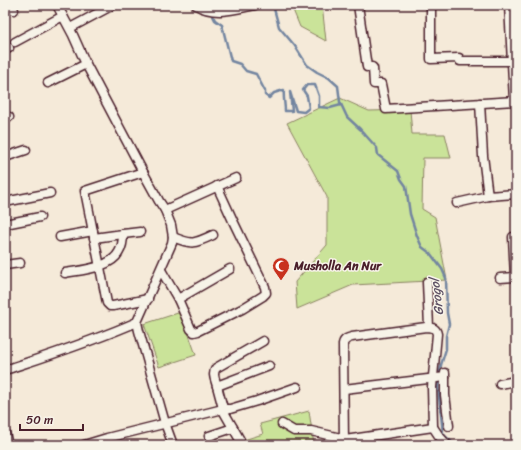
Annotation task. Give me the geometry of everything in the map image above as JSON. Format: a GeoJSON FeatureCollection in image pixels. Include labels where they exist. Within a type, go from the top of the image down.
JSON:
{"type":"FeatureCollection","features":[{"type":"Feature","properties":{"kind":"street"},"geometry":{"type":"LineString","coordinates":[[57,5],[70,28],[86,64],[143,172],[165,210],[171,224],[173,236],[169,250],[137,322],[165,423],[173,445]]}},
{"type":"Feature","properties":{"kind":"street"},"geometry":{"type":"LineString","coordinates":[[199,7],[218,12],[233,7],[256,5]]}},
{"type":"Feature","properties":{"kind":"street"},"geometry":{"type":"LineString","coordinates":[[358,5],[367,67],[373,68],[374,84],[381,84],[386,109],[515,101],[509,5]]}},
{"type":"Feature","properties":{"kind":"street"},"geometry":{"type":"LineString","coordinates":[[431,5],[431,58],[459,58],[460,61],[513,61]]}},
{"type":"Feature","properties":{"kind":"street"},"geometry":{"type":"LineString","coordinates":[[70,28],[111,6]]}},
{"type":"Feature","properties":{"kind":"street"},"geometry":{"type":"LineString","coordinates":[[10,47],[64,16]]}},
{"type":"Feature","properties":{"kind":"street"},"geometry":{"type":"LineString","coordinates":[[48,83],[86,64]]}},
{"type":"Feature","properties":{"kind":"street"},"geometry":{"type":"LineString","coordinates":[[480,103],[483,156],[488,196]]}},
{"type":"Feature","properties":{"kind":"street"},"geometry":{"type":"LineString","coordinates":[[5,158],[26,150]]}},
{"type":"Feature","properties":{"kind":"street"},"geometry":{"type":"LineString","coordinates":[[143,172],[85,191],[106,301],[109,305],[113,306],[148,299]]}},
{"type":"Feature","properties":{"kind":"street"},"geometry":{"type":"LineString","coordinates":[[165,210],[236,178]]}},
{"type":"Feature","properties":{"kind":"street"},"geometry":{"type":"LineString","coordinates":[[160,270],[178,299],[192,331],[194,332],[242,309],[266,293],[265,287],[217,186]]}},
{"type":"Feature","properties":{"kind":"street"},"geometry":{"type":"LineString","coordinates":[[5,202],[50,193]]}},
{"type":"Feature","properties":{"kind":"street"},"geometry":{"type":"LineString","coordinates":[[457,203],[488,196],[516,194]]}},
{"type":"Feature","properties":{"kind":"street"},"geometry":{"type":"LineString","coordinates":[[5,224],[40,217]]}},
{"type":"Feature","properties":{"kind":"street"},"geometry":{"type":"LineString","coordinates":[[60,237],[140,232]]}},
{"type":"Feature","properties":{"kind":"street"},"geometry":{"type":"LineString","coordinates":[[65,273],[100,266],[110,262],[119,253],[122,246],[123,234]]}},
{"type":"Feature","properties":{"kind":"street"},"geometry":{"type":"LineString","coordinates":[[173,236],[185,242],[192,243],[198,242],[213,235]]}},
{"type":"Feature","properties":{"kind":"street"},"geometry":{"type":"LineString","coordinates":[[500,278],[515,277],[513,236]]}},
{"type":"Feature","properties":{"kind":"street"},"geometry":{"type":"LineString","coordinates":[[5,265],[20,263]]}},
{"type":"Feature","properties":{"kind":"street"},"geometry":{"type":"LineString","coordinates":[[178,299],[230,269]]}},
{"type":"Feature","properties":{"kind":"street"},"geometry":{"type":"LineString","coordinates":[[427,282],[429,327]]}},
{"type":"Feature","properties":{"kind":"street"},"geometry":{"type":"LineString","coordinates":[[5,370],[105,335],[137,322]]}},
{"type":"Feature","properties":{"kind":"street"},"geometry":{"type":"LineString","coordinates":[[345,441],[344,341],[352,337],[429,327],[436,329],[437,334],[432,378],[434,427],[439,436],[447,445]]}},
{"type":"Feature","properties":{"kind":"street"},"geometry":{"type":"LineString","coordinates":[[240,440],[223,409],[214,372],[216,368],[263,341]]}},
{"type":"Feature","properties":{"kind":"street"},"geometry":{"type":"LineString","coordinates":[[217,386],[269,366]]}},
{"type":"Feature","properties":{"kind":"street"},"geometry":{"type":"LineString","coordinates":[[344,389],[445,375],[444,395],[449,426]]}},
{"type":"Feature","properties":{"kind":"street"},"geometry":{"type":"LineString","coordinates":[[500,384],[516,381]]}},
{"type":"Feature","properties":{"kind":"street"},"geometry":{"type":"LineString","coordinates":[[84,445],[165,423],[223,409],[230,409],[297,387]]}},
{"type":"Feature","properties":{"kind":"street"},"geometry":{"type":"LineString","coordinates":[[282,424],[294,431],[311,431],[345,441],[434,427]]}},
{"type":"Feature","properties":{"kind":"street"},"geometry":{"type":"LineString","coordinates":[[209,436],[233,428]]}},
{"type":"Feature","properties":{"kind":"street"},"geometry":{"type":"LineString","coordinates":[[5,433],[8,445]]}},
{"type":"Feature","properties":{"kind":"green space"},"geometry":{"type":"Polygon","coordinates":[[[291,5],[322,5],[326,41],[300,27],[291,5]]]}},
{"type":"Feature","properties":{"kind":"green space"},"geometry":{"type":"Polygon","coordinates":[[[340,98],[369,111],[410,110],[412,134],[445,134],[451,158],[423,158],[422,209],[435,217],[447,280],[353,285],[297,309],[295,282],[327,245],[327,197],[287,123],[340,98]]]}},
{"type":"Feature","properties":{"kind":"green space"},"geometry":{"type":"Polygon","coordinates":[[[181,312],[196,355],[159,367],[144,324],[181,312]]]}},
{"type":"Feature","properties":{"kind":"green space"},"geometry":{"type":"Polygon","coordinates":[[[309,411],[314,445],[227,445],[263,434],[260,424],[309,411]]]}},
{"type":"Feature","properties":{"kind":"waterway","name":"Grogol"},"geometry":{"type":"LineString","coordinates":[[273,5],[279,27],[295,46],[307,65],[329,78],[338,86],[340,102],[347,117],[377,148],[378,155],[398,171],[406,186],[410,214],[417,236],[422,247],[430,253],[442,269],[446,278],[447,313],[449,324],[446,336],[446,349],[441,365],[438,387],[443,433],[455,445]]}},
{"type":"Feature","properties":{"kind":"waterway","name":"Grogol"},"geometry":{"type":"LineString","coordinates":[[211,12],[215,20],[222,25],[231,61],[240,64],[246,71],[256,74],[265,91],[265,95],[269,98],[274,93],[284,90],[285,111],[292,111],[290,92],[296,111],[304,112],[309,108],[307,96],[303,90],[307,85],[315,85],[319,96],[319,107],[330,108],[341,105]]}},
{"type":"Feature","properties":{"kind":"place","name":"Musholla An Nur"},"geometry":{"type":"Point","coordinates":[281,281]}}]}
